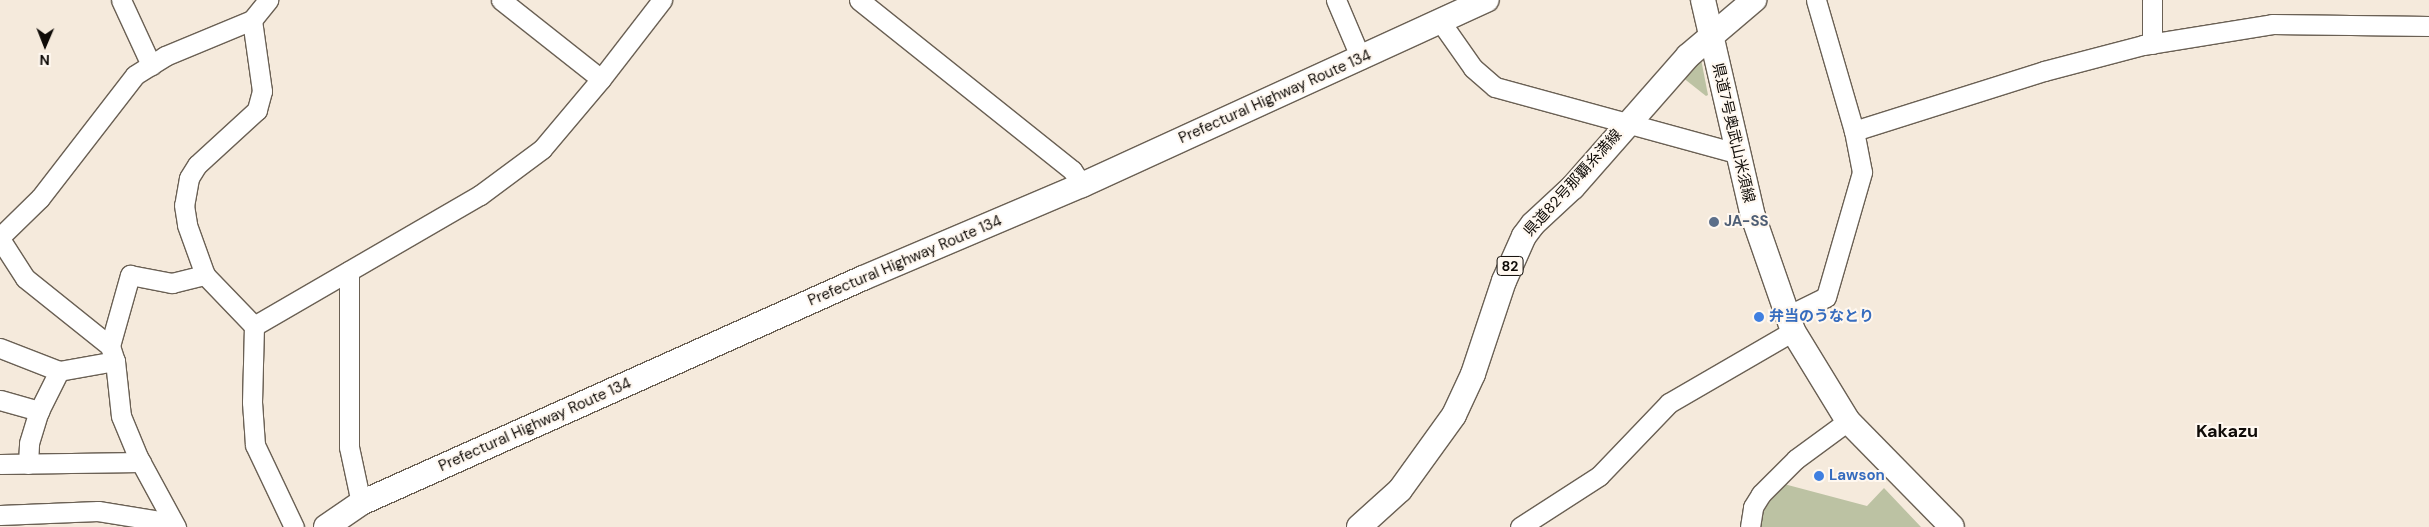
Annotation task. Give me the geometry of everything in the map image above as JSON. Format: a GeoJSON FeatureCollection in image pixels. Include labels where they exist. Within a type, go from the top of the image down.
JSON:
{"type":"FeatureCollection","features":[{"type":"Feature","properties":{"kind":"main road","name":"Prefectural Highway Route 134"},"geometry":{"type":"LineString","coordinates":[[326,527],[361,504],[862,278],[1082,185],[1487,0]]}},
{"type":"Feature","properties":{"kind":"main road","name":"県道7号奥武山米須線"},"geometry":{"type":"LineString","coordinates":[[1703,0],[1737,153],[1764,255],[1790,323],[1848,421],[1952,527]]}},
{"type":"Feature","properties":{"kind":"main road"},"geometry":{"type":"LineString","coordinates":[[1710,35],[1754,0]]}},
{"type":"Feature","properties":{"kind":"main road","name":"県道82号那覇糸満線"},"geometry":{"type":"LineString","coordinates":[[1359,527],[1400,490],[1454,415],[1524,236],[1573,187],[1626,124],[1710,35]]}},
{"type":"Feature","properties":{"kind":"street"},"geometry":{"type":"LineString","coordinates":[[121,0],[151,65]]}},
{"type":"Feature","properties":{"kind":"street"},"geometry":{"type":"LineString","coordinates":[[113,353],[25,278],[0,238],[40,198],[121,90],[151,65],[252,20],[268,0]]}},
{"type":"Feature","properties":{"kind":"street"},"geometry":{"type":"LineString","coordinates":[[500,0],[602,80]]}},
{"type":"Feature","properties":{"kind":"street"},"geometry":{"type":"LineString","coordinates":[[254,326],[480,195],[542,149],[602,80],[662,0]]}},
{"type":"Feature","properties":{"kind":"street"},"geometry":{"type":"LineString","coordinates":[[859,0],[1072,170],[1082,185]]}},
{"type":"Feature","properties":{"kind":"street"},"geometry":{"type":"LineString","coordinates":[[1336,0],[1361,59]]}},
{"type":"Feature","properties":{"kind":"street"},"geometry":{"type":"LineString","coordinates":[[1520,527],[1599,476],[1669,403],[1790,323],[1826,296],[1862,172],[1854,131],[1816,0]]}},
{"type":"Feature","properties":{"kind":"street"},"geometry":{"type":"LineString","coordinates":[[2152,0],[2152,44]]}},
{"type":"Feature","properties":{"kind":"street"},"geometry":{"type":"LineString","coordinates":[[252,20],[262,92],[257,110],[197,165],[189,178],[184,205],[186,225],[205,275],[254,326],[252,402],[255,445],[294,527]]}},
{"type":"Feature","properties":{"kind":"street"},"geometry":{"type":"LineString","coordinates":[[1440,21],[1473,68],[1495,87],[1737,153]]}},
{"type":"Feature","properties":{"kind":"street"},"geometry":{"type":"LineString","coordinates":[[1854,131],[2044,71],[2152,44],[2272,24],[2429,26]]}},
{"type":"Feature","properties":{"kind":"street"},"geometry":{"type":"LineString","coordinates":[[349,271],[349,447],[361,504]]}},
{"type":"Feature","properties":{"kind":"street"},"geometry":{"type":"LineString","coordinates":[[175,525],[141,462],[120,416],[113,353],[130,276],[172,283],[205,275]]}},
{"type":"Feature","properties":{"kind":"street"},"geometry":{"type":"LineString","coordinates":[[0,348],[59,371],[113,353]]}},
{"type":"Feature","properties":{"kind":"street"},"geometry":{"type":"LineString","coordinates":[[28,464],[29,443],[38,411],[59,371]]}},
{"type":"Feature","properties":{"kind":"street"},"geometry":{"type":"LineString","coordinates":[[0,400],[38,411]]}},
{"type":"Feature","properties":{"kind":"street"},"geometry":{"type":"LineString","coordinates":[[1750,527],[1754,507],[1761,494],[1796,459],[1848,421]]}},
{"type":"Feature","properties":{"kind":"street"},"geometry":{"type":"LineString","coordinates":[[0,464],[141,462]]}},
{"type":"Feature","properties":{"kind":"street"},"geometry":{"type":"LineString","coordinates":[[0,515],[98,511],[175,525]]}},
{"type":"Feature","properties":{"kind":"green space"},"geometry":{"type":"Polygon","coordinates":[[[1701,59],[1708,95],[1706,96],[1682,77],[1701,59]]]}},
{"type":"Feature","properties":{"kind":"green space"},"geometry":{"type":"Polygon","coordinates":[[[1784,484],[1867,506],[1884,488],[1921,527],[1759,527],[1760,514],[1784,484]]]}},
{"type":"Feature","properties":{"kind":"place","name":"JA-SS"},"geometry":{"type":"Point","coordinates":[1714,222]}},
{"type":"Feature","properties":{"kind":"place","name":"弁当のうなとり"},"geometry":{"type":"Point","coordinates":[1759,317]}},
{"type":"Feature","properties":{"kind":"place","name":"Lawson"},"geometry":{"type":"Point","coordinates":[1819,476]}},
{"type":"Feature","properties":{"kind":"district","name":"Kakazu"},"geometry":{"type":"Point","coordinates":[2227,431]}}]}
